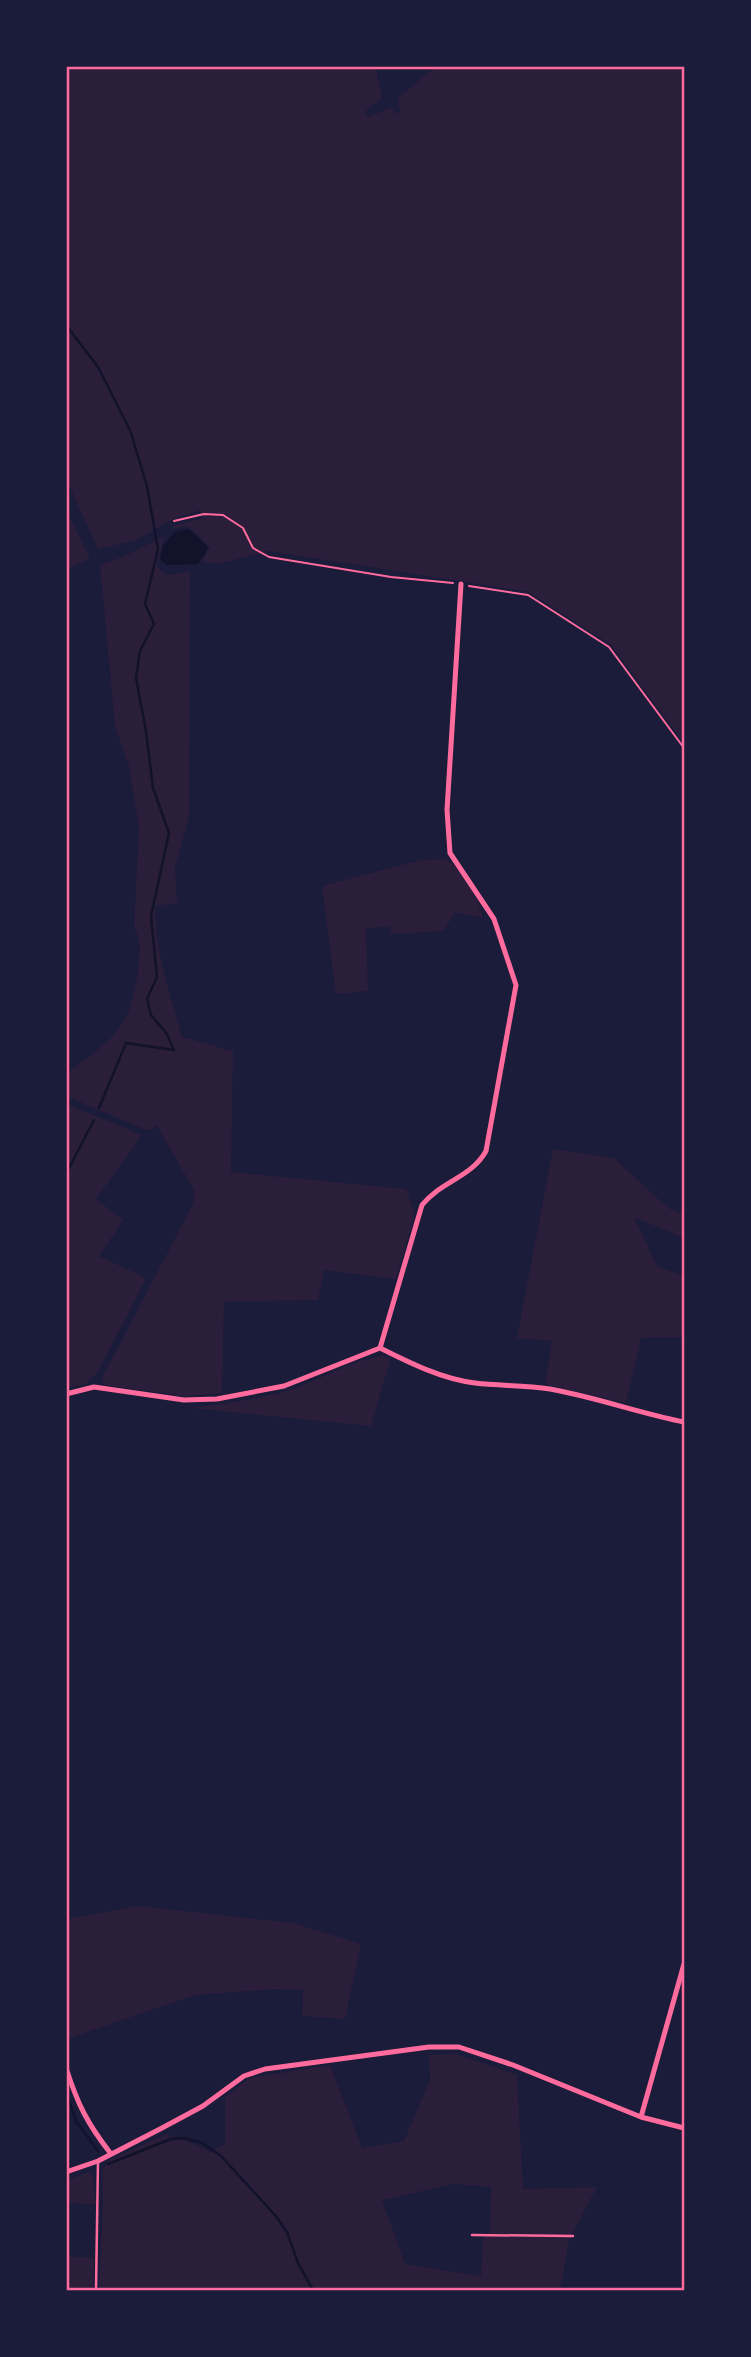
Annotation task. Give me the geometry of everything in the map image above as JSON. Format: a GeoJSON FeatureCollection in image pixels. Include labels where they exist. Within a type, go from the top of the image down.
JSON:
{"type":"FeatureCollection","features":[{"type":"Feature","properties":{"kind":"street"},"geometry":{"type":"LineString","coordinates":[[380,1348],[422,1205],[440,1188],[480,1162],[486,1151],[516,985],[495,919],[450,853],[447,810],[461,584]]}},
{"type":"Feature","properties":{"kind":"street"},"geometry":{"type":"LineString","coordinates":[[66,1394],[94,1387],[184,1400],[217,1399],[284,1386],[380,1348],[451,1378],[474,1383],[549,1389],[684,1422]]}},
{"type":"Feature","properties":{"kind":"street"},"geometry":{"type":"LineString","coordinates":[[641,2117],[684,1964]]}},
{"type":"Feature","properties":{"kind":"street"},"geometry":{"type":"LineString","coordinates":[[66,2172],[98,2161],[203,2106],[244,2076],[265,2069],[429,2047],[459,2047],[513,2065],[641,2117],[684,2128]]}},
{"type":"Feature","properties":{"kind":"street"},"geometry":{"type":"LineString","coordinates":[[66,2068],[88,2125],[111,2154]]}},
{"type":"Feature","properties":{"kind":"lane"},"geometry":{"type":"LineString","coordinates":[[96,2291],[98,2161]]}},
{"type":"Feature","properties":{"kind":"lane"},"geometry":{"type":"LineString","coordinates":[[472,2235],[573,2236]]}},
{"type":"Feature","properties":{"kind":"path"},"geometry":{"type":"LineString","coordinates":[[174,521],[204,514],[223,515],[243,528],[253,548],[269,557],[528,595],[609,647],[684,748]]}},
{"type":"Feature","properties":{"kind":"shaded area"},"geometry":{"type":"Polygon","coordinates":[[[66,67],[376,67],[382,98],[365,112],[368,117],[391,108],[398,114],[401,110],[397,99],[435,67],[684,67],[684,743],[611,645],[529,592],[269,551],[218,564],[202,561],[210,547],[188,526],[174,529],[173,526],[203,518],[201,510],[173,519],[137,540],[98,549],[67,481],[66,67]]]}},
{"type":"Feature","properties":{"kind":"shaded area"},"geometry":{"type":"Polygon","coordinates":[[[67,511],[90,559],[66,569],[67,511]]]}},
{"type":"Feature","properties":{"kind":"shaded area"},"geometry":{"type":"Polygon","coordinates":[[[189,529],[208,547],[204,556],[197,564],[167,565],[160,559],[163,546],[175,532],[189,529]]]}},
{"type":"Feature","properties":{"kind":"shaded area"},"geometry":{"type":"Polygon","coordinates":[[[164,536],[157,566],[165,575],[190,572],[189,817],[175,867],[177,903],[155,906],[156,923],[164,972],[182,1037],[233,1051],[231,1172],[406,1189],[415,1214],[396,1279],[324,1270],[318,1300],[224,1302],[222,1393],[184,1396],[104,1385],[102,1378],[193,1204],[194,1190],[157,1126],[148,1131],[66,1096],[67,1073],[107,1041],[124,1020],[135,990],[140,953],[139,938],[134,928],[139,828],[129,766],[115,726],[100,564],[120,558],[164,536]]]}},
{"type":"Feature","properties":{"kind":"shaded area"},"geometry":{"type":"Polygon","coordinates":[[[445,859],[458,869],[469,884],[483,918],[455,912],[444,931],[391,934],[390,926],[366,929],[368,991],[336,994],[322,886],[421,860],[445,859]]]}},
{"type":"Feature","properties":{"kind":"shaded area"},"geometry":{"type":"Polygon","coordinates":[[[66,1104],[142,1135],[96,1199],[123,1220],[99,1256],[146,1278],[98,1372],[86,1384],[67,1388],[66,1104]]]}},
{"type":"Feature","properties":{"kind":"shaded area"},"geometry":{"type":"Polygon","coordinates":[[[553,1149],[614,1158],[668,1208],[684,1215],[684,1238],[634,1217],[657,1266],[684,1276],[684,1337],[641,1338],[626,1403],[545,1384],[552,1341],[517,1338],[553,1149]]]}},
{"type":"Feature","properties":{"kind":"shaded area"},"geometry":{"type":"Polygon","coordinates":[[[382,1356],[391,1357],[371,1426],[191,1408],[277,1393],[358,1362],[382,1356]]]}},
{"type":"Feature","properties":{"kind":"shaded area"},"geometry":{"type":"Polygon","coordinates":[[[138,1906],[293,1923],[361,1944],[345,2019],[302,2016],[303,1990],[276,1989],[195,1995],[67,2039],[67,1919],[138,1906]]]}},
{"type":"Feature","properties":{"kind":"shaded area"},"geometry":{"type":"Polygon","coordinates":[[[456,2054],[517,2075],[523,2189],[597,2187],[569,2240],[560,2290],[99,2290],[102,2170],[111,2159],[167,2134],[210,2152],[225,2144],[225,2097],[250,2078],[330,2065],[362,2148],[404,2141],[430,2080],[429,2055],[456,2054]],[[454,2184],[382,2200],[405,2264],[481,2276],[483,2238],[490,2232],[491,2187],[454,2184]]]}},
{"type":"Feature","properties":{"kind":"shaded area"},"geometry":{"type":"Polygon","coordinates":[[[92,2171],[96,2205],[67,2202],[67,2180],[92,2171]]]}},
{"type":"Feature","properties":{"kind":"shaded area"},"geometry":{"type":"Polygon","coordinates":[[[66,2256],[94,2258],[93,2290],[67,2290],[66,2256]]]}},
{"type":"Feature","properties":{"kind":"waterway"},"geometry":{"type":"LineString","coordinates":[[66,325],[98,367],[130,430],[147,486],[158,549],[145,604],[154,624],[140,651],[136,678],[153,788],[169,833],[151,916],[157,977],[147,999],[151,1015],[167,1034],[174,1050],[126,1043],[99,1108]]}},
{"type":"Feature","properties":{"kind":"waterway"},"geometry":{"type":"LineString","coordinates":[[66,1174],[94,1120]]}},
{"type":"Feature","properties":{"kind":"waterway"},"geometry":{"type":"LineString","coordinates":[[66,2091],[76,2121],[98,2151]]}},
{"type":"Feature","properties":{"kind":"waterway"},"geometry":{"type":"LineString","coordinates":[[108,2164],[171,2139],[185,2138],[202,2143],[221,2156],[275,2215],[287,2232],[298,2263],[313,2290]]}}]}
